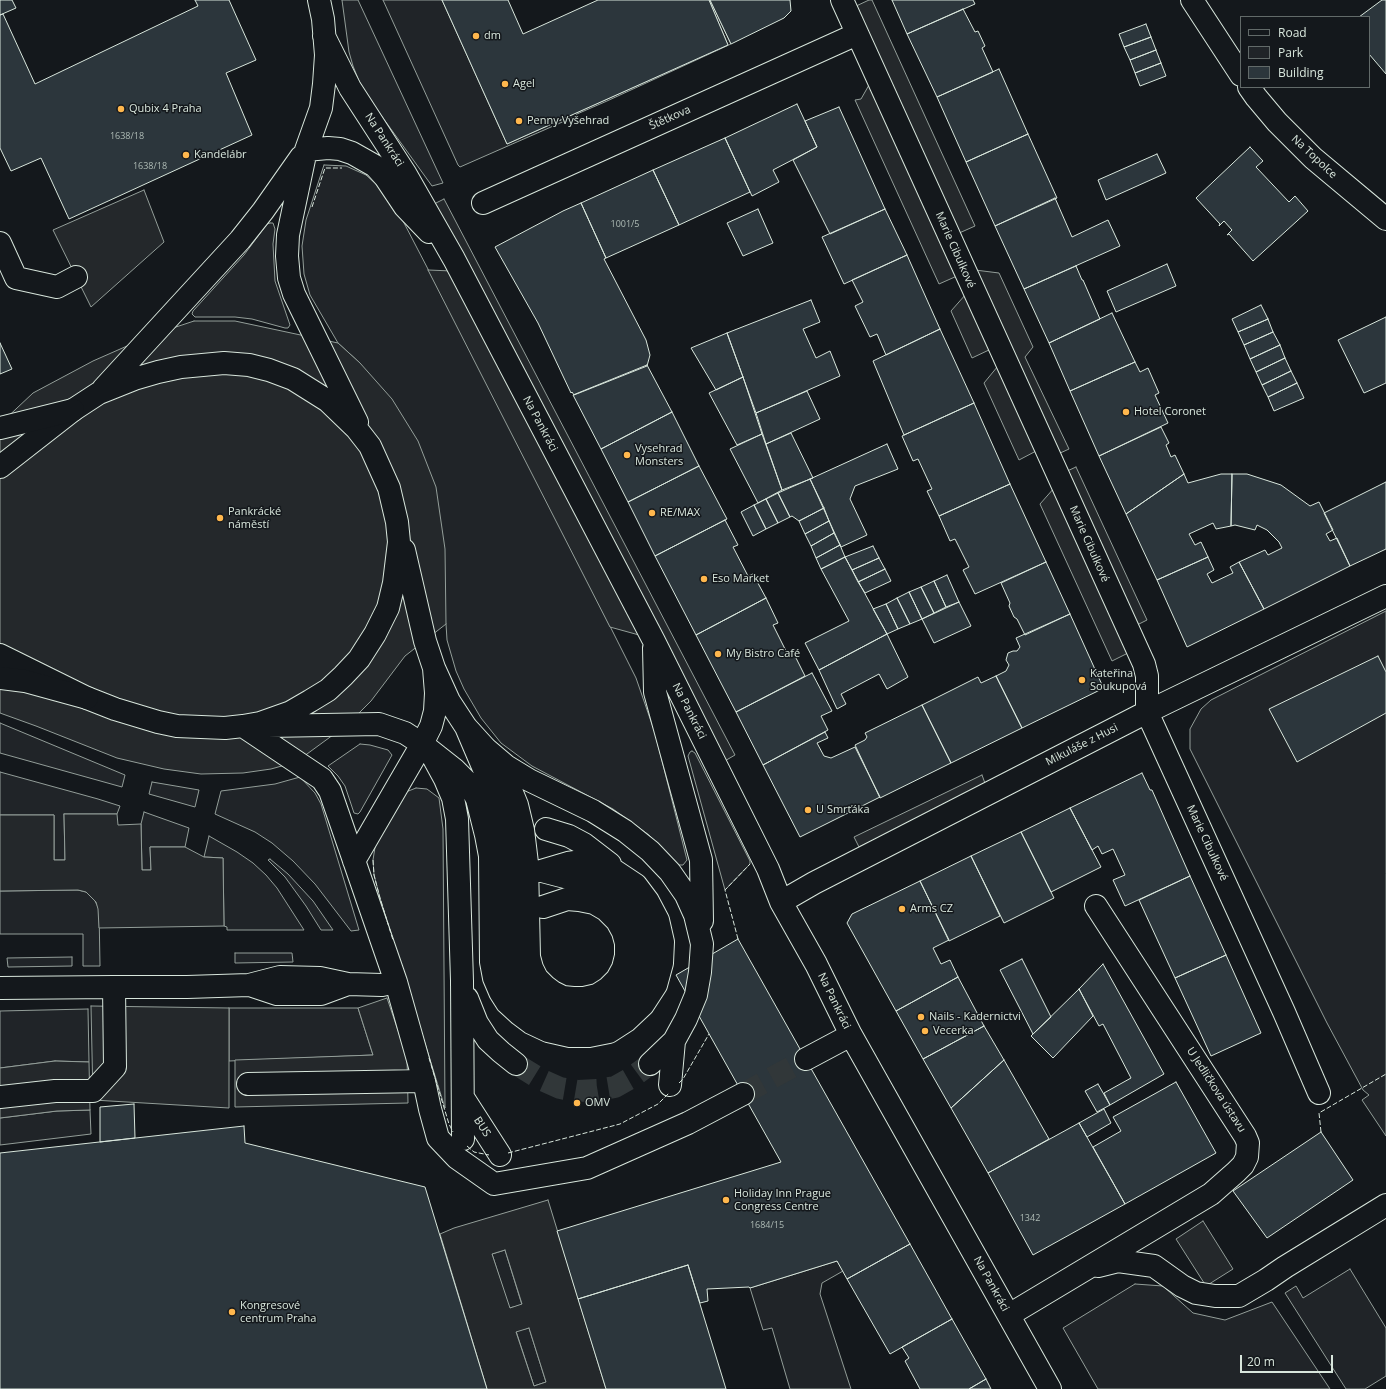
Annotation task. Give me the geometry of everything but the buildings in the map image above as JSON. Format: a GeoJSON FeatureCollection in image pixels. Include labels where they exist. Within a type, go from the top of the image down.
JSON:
{"type":"FeatureCollection","features":[{"type":"Feature","properties":{"kind":"street","name":"Na Pankráci"},"geometry":{"type":"LineString","coordinates":[[306,150],[320,108],[324,84],[326,55],[319,0]]}},
{"type":"Feature","properties":{"kind":"street","name":"Marie Cibulkové"},"geometry":{"type":"LineString","coordinates":[[842,0],[1144,664],[1147,676],[1147,712],[1284,1012],[1319,1093]]}},
{"type":"Feature","properties":{"kind":"street"},"geometry":{"type":"LineString","coordinates":[[1192,0],[1240,73]]}},
{"type":"Feature","properties":{"kind":"street","name":"Štětkova"},"geometry":{"type":"LineString","coordinates":[[483,203],[857,34]]}},
{"type":"Feature","properties":{"kind":"street","name":"Na Pankráci"},"geometry":{"type":"LineString","coordinates":[[324,36],[350,88],[405,173],[454,258],[654,641],[768,869],[781,902],[816,964],[851,1035],[1050,1389]]}},
{"type":"Feature","properties":{"kind":"street","name":"Na Topolce"},"geometry":{"type":"LineString","coordinates":[[1250,88],[1277,122],[1313,158],[1386,219]]}},
{"type":"Feature","properties":{"kind":"street"},"geometry":{"type":"LineString","coordinates":[[99,393],[240,240],[263,211],[306,150],[328,148],[340,149],[352,153],[375,166],[385,177],[405,207],[454,258]]}},
{"type":"Feature","properties":{"kind":"street"},"geometry":{"type":"LineString","coordinates":[[306,150],[288,235],[287,256],[289,278],[303,314],[370,446],[389,488],[425,641],[434,668],[449,701],[466,727],[486,749],[506,766],[529,780],[593,811],[618,827],[650,851],[670,872],[686,895],[695,915],[702,944]]}},
{"type":"Feature","properties":{"kind":"street"},"geometry":{"type":"LineString","coordinates":[[0,243],[16,278],[57,287],[76,278]]}},
{"type":"Feature","properties":{"kind":"street"},"geometry":{"type":"LineString","coordinates":[[0,467],[73,410],[99,393],[134,379],[181,367],[224,363],[249,365],[269,370],[293,379],[328,401],[356,428],[370,446]]}},
{"type":"Feature","properties":{"kind":"street"},"geometry":{"type":"LineString","coordinates":[[0,428],[73,410]]}},
{"type":"Feature","properties":{"kind":"street"},"geometry":{"type":"LineString","coordinates":[[243,726],[276,718],[291,712],[328,690],[359,659],[375,634],[389,602],[397,563],[399,542],[397,522]]}},
{"type":"Feature","properties":{"kind":"street","name":"Mikuláše z Husi"},"geometry":{"type":"LineString","coordinates":[[781,902],[814,883],[1147,712],[1386,596]]}},
{"type":"Feature","properties":{"kind":"street"},"geometry":{"type":"LineString","coordinates":[[650,1064],[674,1041],[686,1019],[696,995],[700,972],[702,944],[701,860],[655,692],[654,641]]}},
{"type":"Feature","properties":{"kind":"street"},"geometry":{"type":"LineString","coordinates":[[0,655],[87,698]]}},
{"type":"Feature","properties":{"kind":"street"},"geometry":{"type":"LineString","coordinates":[[354,861],[431,726],[435,712],[436,693],[434,668]]}},
{"type":"Feature","properties":{"kind":"street"},"geometry":{"type":"LineString","coordinates":[[0,678],[25,681],[87,698],[122,711],[177,726],[224,728],[243,726],[379,724],[405,734],[422,744],[455,770],[469,784],[477,799],[500,809],[523,830],[526,847],[529,957],[537,978],[531,1000],[531,1023],[548,1031],[570,1036],[589,1036],[609,1032],[626,1021],[643,1005],[656,985],[662,963],[663,942],[658,920],[648,901],[636,885],[584,844],[569,836],[546,829]]}},
{"type":"Feature","properties":{"kind":"street"},"geometry":{"type":"LineString","coordinates":[[243,726],[322,780],[330,791],[396,982],[424,1081],[438,1138],[457,1158],[494,1184],[586,1168],[688,1123],[743,1094]]}},
{"type":"Feature","properties":{"kind":"street"},"geometry":{"type":"LineString","coordinates":[[466,727],[500,809]]}},
{"type":"Feature","properties":{"kind":"street"},"geometry":{"type":"LineString","coordinates":[[422,744],[436,760],[445,779],[453,798],[457,818],[462,981],[464,1099],[463,1139]]}},
{"type":"Feature","properties":{"kind":"street"},"geometry":{"type":"LineString","coordinates":[[486,749],[506,778],[490,856],[491,962],[494,978],[500,992],[507,1003],[531,1000],[553,992],[568,997],[584,998],[597,995],[608,988],[623,968],[626,956],[624,932],[617,921],[606,910],[594,903],[579,900],[567,899],[544,907]]}},
{"type":"Feature","properties":{"kind":"street"},"geometry":{"type":"LineString","coordinates":[[531,1000],[537,1006],[562,1017],[580,1019],[597,1016],[614,1008],[627,996],[638,979],[644,959],[645,944],[642,929],[637,917],[629,905],[617,895],[603,887],[541,871],[568,863],[582,861],[598,863],[636,885]]}},
{"type":"Feature","properties":{"kind":"street","name":"U Jedličkova ústavu"},"geometry":{"type":"LineString","coordinates":[[1009,1315],[1211,1194],[1243,1165],[1249,1150],[1245,1136],[1233,1116],[1096,906]]}},
{"type":"Feature","properties":{"kind":"street"},"geometry":{"type":"LineString","coordinates":[[462,981],[469,1004],[488,1040],[516,1064]]}},
{"type":"Feature","properties":{"kind":"street"},"geometry":{"type":"LineString","coordinates":[[0,988],[187,987],[249,985],[277,994],[321,994],[348,984],[382,985],[396,982]]}},
{"type":"Feature","properties":{"kind":"street"},"geometry":{"type":"LineString","coordinates":[[0,1098],[55,1091],[93,1091],[115,1067],[114,987]]}},
{"type":"Feature","properties":{"kind":"street"},"geometry":{"type":"LineString","coordinates":[[806,1059],[851,1035]]}},
{"type":"Feature","properties":{"kind":"street"},"geometry":{"type":"LineString","coordinates":[[670,1085],[674,1041]]}},
{"type":"Feature","properties":{"kind":"street"},"geometry":{"type":"LineString","coordinates":[[248,1084],[424,1081]]}},
{"type":"Feature","properties":{"kind":"street","name":"BUS"},"geometry":{"type":"LineString","coordinates":[[464,1099],[500,1155]]}},
{"type":"Feature","properties":{"kind":"street"},"geometry":{"type":"LineString","coordinates":[[1086,1269],[1118,1261],[1154,1266],[1182,1286],[1196,1293],[1215,1296],[1239,1296],[1386,1205]]}},
{"type":"Feature","properties":{"kind":"green space"},"geometry":{"type":"Polygon","coordinates":[[[342,0],[358,0],[443,183],[432,186],[370,100],[359,81],[349,52],[342,0]]]}},
{"type":"Feature","properties":{"kind":"green space"},"geometry":{"type":"Polygon","coordinates":[[[383,0],[442,0],[507,144],[728,45],[709,0],[731,44],[577,114],[576,116],[460,167],[383,0]]]}},
{"type":"Feature","properties":{"kind":"green space"},"geometry":{"type":"Polygon","coordinates":[[[324,165],[346,166],[366,175],[379,187],[403,221],[508,423],[636,678],[655,733],[687,860],[683,865],[676,863],[649,835],[613,809],[532,766],[501,743],[481,718],[464,689],[456,671],[447,640],[446,624],[360,363],[338,343],[310,295],[304,274],[302,246],[306,220],[324,165]]]}},
{"type":"Feature","properties":{"kind":"green space"},"geometry":{"type":"Polygon","coordinates":[[[273,223],[275,229],[273,244],[275,281],[290,325],[288,328],[252,319],[235,317],[195,317],[192,314],[193,311],[244,255],[267,224],[273,223]]]}},
{"type":"Feature","properties":{"kind":"green space"},"geometry":{"type":"Polygon","coordinates":[[[1386,611],[1386,1136],[1362,1100],[1369,1095],[1363,1090],[1327,1023],[1190,749],[1190,729],[1201,709],[1211,700],[1386,611]]]}},
{"type":"Feature","properties":{"kind":"green space"},"geometry":{"type":"Polygon","coordinates":[[[0,723],[125,775],[122,787],[0,753],[0,723]]]}},
{"type":"Feature","properties":{"kind":"green space"},"geometry":{"type":"Polygon","coordinates":[[[360,744],[388,750],[392,755],[358,814],[354,813],[345,786],[328,766],[360,744]]]}},
{"type":"Feature","properties":{"kind":"green space"},"geometry":{"type":"Polygon","coordinates":[[[692,751],[695,753],[750,861],[750,864],[725,890],[688,756],[692,751]]]}},
{"type":"Feature","properties":{"kind":"green space"},"geometry":{"type":"Polygon","coordinates":[[[0,772],[120,806],[117,814],[64,814],[65,860],[54,860],[54,815],[0,815],[0,772]]]}},
{"type":"Feature","properties":{"kind":"green space"},"geometry":{"type":"Polygon","coordinates":[[[300,777],[315,793],[321,804],[359,930],[351,931],[315,884],[293,861],[272,843],[255,832],[215,814],[221,791],[275,784],[300,777]]]}},
{"type":"Feature","properties":{"kind":"green space"},"geometry":{"type":"Polygon","coordinates":[[[152,782],[199,790],[195,807],[149,794],[152,782]]]}},
{"type":"Feature","properties":{"kind":"green space"},"geometry":{"type":"Polygon","coordinates":[[[416,788],[427,789],[439,798],[443,829],[445,1108],[374,875],[373,860],[376,841],[406,792],[416,788]]]}},
{"type":"Feature","properties":{"kind":"green space"},"geometry":{"type":"Polygon","coordinates":[[[144,812],[189,828],[185,847],[150,847],[151,870],[142,870],[141,824],[144,812]]]}},
{"type":"Feature","properties":{"kind":"green space"},"geometry":{"type":"Polygon","coordinates":[[[209,836],[237,852],[253,863],[266,875],[277,888],[304,930],[227,930],[227,927],[224,926],[223,858],[204,857],[209,836]]]}},
{"type":"Feature","properties":{"kind":"green space"},"geometry":{"type":"Polygon","coordinates":[[[270,859],[288,874],[313,901],[333,930],[321,930],[285,877],[268,860],[270,859]]]}},
{"type":"Feature","properties":{"kind":"green space"},"geometry":{"type":"Polygon","coordinates":[[[78,890],[86,892],[93,897],[99,909],[100,966],[83,966],[83,934],[0,934],[0,891],[78,890]]]}},
{"type":"Feature","properties":{"kind":"green space"},"geometry":{"type":"Polygon","coordinates":[[[235,953],[292,953],[293,962],[235,963],[235,953]]]}},
{"type":"Feature","properties":{"kind":"green space"},"geometry":{"type":"Polygon","coordinates":[[[72,957],[72,966],[8,967],[7,958],[72,957]]]}},
{"type":"Feature","properties":{"kind":"green space"},"geometry":{"type":"Polygon","coordinates":[[[229,1008],[358,1008],[373,1055],[229,1061],[229,1008]]]}},
{"type":"Feature","properties":{"kind":"green space"},"geometry":{"type":"Polygon","coordinates":[[[88,1009],[89,1062],[55,1061],[0,1068],[0,1011],[88,1009]]]}},
{"type":"Feature","properties":{"kind":"green space"},"geometry":{"type":"Polygon","coordinates":[[[90,1110],[91,1134],[0,1145],[0,1118],[57,1111],[90,1110]]]}},
{"type":"Feature","properties":{"kind":"green space"},"geometry":{"type":"Polygon","coordinates":[[[505,1250],[522,1305],[509,1308],[492,1254],[505,1250]]]}},
{"type":"Feature","properties":{"kind":"green space"},"geometry":{"type":"Polygon","coordinates":[[[837,1261],[843,1271],[822,1283],[820,1294],[851,1389],[790,1389],[772,1328],[763,1330],[750,1288],[837,1261]]]}},
{"type":"Feature","properties":{"kind":"green space"},"geometry":{"type":"Polygon","coordinates":[[[1350,1269],[1386,1328],[1386,1376],[1365,1389],[1346,1389],[1285,1293],[1296,1286],[1303,1298],[1350,1269]]]}},
{"type":"Feature","properties":{"kind":"green space"},"geometry":{"type":"Polygon","coordinates":[[[1135,1284],[1163,1286],[1193,1313],[1225,1320],[1272,1302],[1330,1389],[1098,1389],[1063,1328],[1135,1284]]]}},
{"type":"Feature","properties":{"kind":"green space"},"geometry":{"type":"Polygon","coordinates":[[[529,1328],[546,1382],[534,1386],[516,1331],[529,1328]]]}},
{"type":"Feature","properties":{"kind":"shaded area"},"geometry":{"type":"Polygon","coordinates":[[[872,0],[975,226],[957,234],[854,7],[872,0]]]}},
{"type":"Feature","properties":{"kind":"shaded area"},"geometry":{"type":"Polygon","coordinates":[[[869,85],[957,276],[939,284],[855,100],[861,99],[869,85]]]}},
{"type":"Feature","properties":{"kind":"shaded area"},"geometry":{"type":"Polygon","coordinates":[[[144,190],[164,242],[91,307],[53,230],[144,190]]]}},
{"type":"Feature","properties":{"kind":"shaded area"},"geometry":{"type":"Polygon","coordinates":[[[444,199],[735,755],[723,762],[432,205],[444,199]]]}},
{"type":"Feature","properties":{"kind":"shaded area"},"geometry":{"type":"Polygon","coordinates":[[[428,270],[452,271],[639,635],[610,627],[428,270]]]}},
{"type":"Feature","properties":{"kind":"shaded area"},"geometry":{"type":"Polygon","coordinates":[[[975,270],[999,273],[1033,347],[1025,357],[1069,449],[1058,454],[975,270]]]}},
{"type":"Feature","properties":{"kind":"shaded area"},"geometry":{"type":"Polygon","coordinates":[[[966,294],[991,349],[972,358],[951,311],[966,294]]]}},
{"type":"Feature","properties":{"kind":"shaded area","name":"Pankrácké náměstí"},"geometry":{"type":"Polygon","coordinates":[[[194,321],[235,321],[338,343],[360,363],[392,399],[418,441],[436,487],[445,549],[446,624],[405,656],[371,701],[348,724],[296,762],[271,769],[243,773],[201,774],[164,769],[117,758],[0,713],[0,424],[33,393],[93,361],[152,335],[194,321]]]}},
{"type":"Feature","properties":{"kind":"shaded area"},"geometry":{"type":"Polygon","coordinates":[[[998,366],[1038,450],[1019,460],[984,383],[998,366]]]}},
{"type":"Feature","properties":{"kind":"shaded area"},"geometry":{"type":"Polygon","coordinates":[[[1076,467],[1147,620],[1137,625],[1065,472],[1076,467]]]}},
{"type":"Feature","properties":{"kind":"shaded area"},"geometry":{"type":"Polygon","coordinates":[[[1055,487],[1130,652],[1112,661],[1040,504],[1055,487]]]}},
{"type":"Feature","properties":{"kind":"shaded area"},"geometry":{"type":"Polygon","coordinates":[[[982,775],[986,786],[859,847],[854,837],[982,775]]]}},
{"type":"Feature","properties":{"kind":"shaded area"},"geometry":{"type":"Polygon","coordinates":[[[64,814],[117,814],[118,825],[141,824],[142,870],[151,870],[150,847],[185,847],[204,857],[223,858],[224,926],[99,928],[96,902],[86,892],[78,890],[0,891],[0,815],[54,815],[54,860],[65,860],[64,814]]]}},
{"type":"Feature","properties":{"kind":"shaded area"},"geometry":{"type":"Polygon","coordinates":[[[387,998],[407,1057],[408,1103],[235,1107],[235,1060],[373,1055],[358,1008],[387,998]]]}},
{"type":"Feature","properties":{"kind":"shaded area"},"geometry":{"type":"Polygon","coordinates":[[[91,1006],[229,1008],[229,1108],[93,1100],[91,1006]]]}},
{"type":"Feature","properties":{"kind":"shaded area"},"geometry":{"type":"Polygon","coordinates":[[[55,1061],[89,1062],[90,1110],[57,1111],[0,1118],[0,1068],[55,1061]]]}},
{"type":"Feature","properties":{"kind":"shaded area"},"geometry":{"type":"Polygon","coordinates":[[[548,1200],[606,1389],[487,1389],[440,1234],[454,1228],[548,1200]],[[505,1250],[492,1254],[510,1308],[522,1304],[505,1250]],[[529,1328],[516,1332],[534,1386],[546,1382],[529,1328]]]}},
{"type":"Feature","properties":{"kind":"shaded area"},"geometry":{"type":"Polygon","coordinates":[[[1203,1221],[1233,1269],[1206,1286],[1176,1239],[1203,1221]]]}},
{"type":"Feature","properties":{"kind":"tunnel"},"geometry":{"type":"LineString","coordinates":[[743,1094],[806,1059]]}},
{"type":"Feature","properties":{"kind":"tunnel"},"geometry":{"type":"LineString","coordinates":[[516,1064],[542,1080],[560,1088],[578,1091],[615,1087],[631,1078],[650,1064]]}},
{"type":"Feature","properties":{"kind":"fence"},"geometry":{"type":"LineString","coordinates":[[312,207],[325,168],[342,168]]}},
{"type":"Feature","properties":{"kind":"fence"},"geometry":{"type":"LineString","coordinates":[[373,860],[374,875],[393,940]]}},
{"type":"Feature","properties":{"kind":"fence"},"geometry":{"type":"LineString","coordinates":[[738,939],[725,890],[750,864]]}},
{"type":"Feature","properties":{"kind":"fence"},"geometry":{"type":"LineString","coordinates":[[679,1083],[683,1079],[709,1034]]}},
{"type":"Feature","properties":{"kind":"fence"},"geometry":{"type":"LineString","coordinates":[[429,1058],[449,1124],[453,1132]]}},
{"type":"Feature","properties":{"kind":"fence"},"geometry":{"type":"LineString","coordinates":[[1321,1132],[1319,1113],[1386,1074]]}},
{"type":"Feature","properties":{"kind":"fence"},"geometry":{"type":"LineString","coordinates":[[508,1153],[620,1124],[658,1104],[669,1093]]}},
{"type":"Feature","properties":{"kind":"fence"},"geometry":{"type":"LineString","coordinates":[[467,1146],[474,1152],[489,1155]]}},
{"type":"Feature","properties":{"kind":"place","name":"dm"},"geometry":{"type":"Point","coordinates":[476,36]}},
{"type":"Feature","properties":{"kind":"place","name":"Agel"},"geometry":{"type":"Point","coordinates":[505,84]}},
{"type":"Feature","properties":{"kind":"place","name":"Qubix 4 Praha"},"geometry":{"type":"Point","coordinates":[121,109]}},
{"type":"Feature","properties":{"kind":"place","name":"Penny Vyšehrad"},"geometry":{"type":"Point","coordinates":[519,121]}},
{"type":"Feature","properties":{"kind":"place","name":"Kandelábr"},"geometry":{"type":"Point","coordinates":[186,155]}},
{"type":"Feature","properties":{"kind":"place","name":"Hotel Coronet"},"geometry":{"type":"Point","coordinates":[1126,412]}},
{"type":"Feature","properties":{"kind":"place","name":"Vysehrad Monsters"},"geometry":{"type":"Point","coordinates":[627,455]}},
{"type":"Feature","properties":{"kind":"place","name":"RE/MAX"},"geometry":{"type":"Point","coordinates":[652,513]}},
{"type":"Feature","properties":{"kind":"place","name":"Pankrácké náměstí"},"geometry":{"type":"Point","coordinates":[220,518]}},
{"type":"Feature","properties":{"kind":"place","name":"Eso Market"},"geometry":{"type":"Point","coordinates":[704,579]}},
{"type":"Feature","properties":{"kind":"place","name":"My Bistro Café"},"geometry":{"type":"Point","coordinates":[718,654]}},
{"type":"Feature","properties":{"kind":"place","name":"Kateřina Soukupová"},"geometry":{"type":"Point","coordinates":[1082,680]}},
{"type":"Feature","properties":{"kind":"place","name":"U Smrťáka"},"geometry":{"type":"Point","coordinates":[808,810]}},
{"type":"Feature","properties":{"kind":"place","name":"Arms CZ"},"geometry":{"type":"Point","coordinates":[902,909]}},
{"type":"Feature","properties":{"kind":"place","name":"Nails - Kadernictvi"},"geometry":{"type":"Point","coordinates":[921,1017]}},
{"type":"Feature","properties":{"kind":"place","name":"Vecerka"},"geometry":{"type":"Point","coordinates":[925,1031]}},
{"type":"Feature","properties":{"kind":"place","name":"OMV"},"geometry":{"type":"Point","coordinates":[577,1103]}},
{"type":"Feature","properties":{"kind":"place","name":"Holiday Inn Prague Congress Centre"},"geometry":{"type":"Point","coordinates":[726,1200]}},
{"type":"Feature","properties":{"kind":"place","name":"Kongresové centrum Praha"},"geometry":{"type":"Point","coordinates":[232,1312]}}]}
